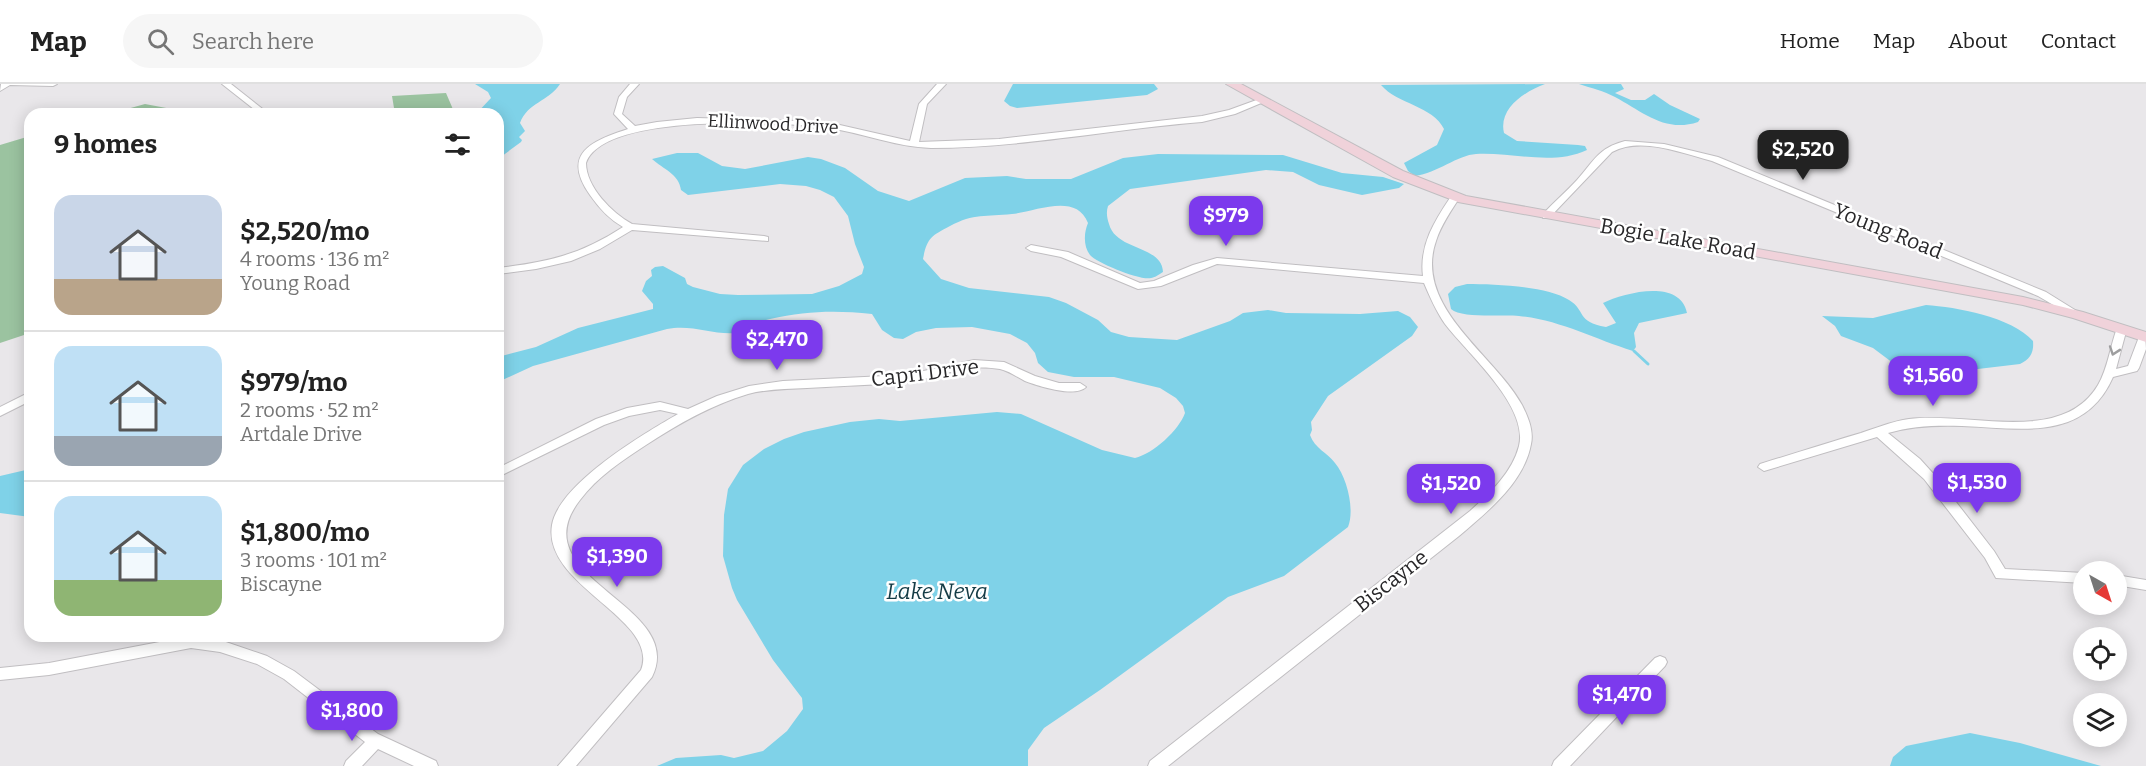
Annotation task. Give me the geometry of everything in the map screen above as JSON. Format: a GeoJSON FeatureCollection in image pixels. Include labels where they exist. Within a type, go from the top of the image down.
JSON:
{"type":"FeatureCollection","features":[{"type":"Feature","properties":{"kind":"main road","name":"Bogie Lake Road"},"geometry":{"type":"LineString","coordinates":[[1232,84],[1407,179],[1455,197],[1546,216],[1988,295],[2078,315],[2145,337]]}},
{"type":"Feature","properties":{"kind":"street"},"geometry":{"type":"LineString","coordinates":[[0,88],[7,84]]}},
{"type":"Feature","properties":{"kind":"street"},"geometry":{"type":"LineString","coordinates":[[14,84],[53,84]]}},
{"type":"Feature","properties":{"kind":"street"},"geometry":{"type":"LineString","coordinates":[[226,84],[257,108]]}},
{"type":"Feature","properties":{"kind":"street"},"geometry":{"type":"LineString","coordinates":[[634,130],[618,114],[619,102],[626,91],[635,84]]}},
{"type":"Feature","properties":{"kind":"street"},"geometry":{"type":"LineString","coordinates":[[914,144],[924,100],[942,84]]}},
{"type":"Feature","properties":{"kind":"street","name":"Ellinwood Drive"},"geometry":{"type":"LineString","coordinates":[[630,227],[620,223],[606,210],[582,176],[580,166],[595,146],[634,130],[661,123],[698,120],[821,125],[914,144],[969,143],[1202,119],[1232,112],[1262,101]]}},
{"type":"Feature","properties":{"kind":"street","name":"Young Road"},"geometry":{"type":"LineString","coordinates":[[1546,216],[1609,149],[1630,144],[1673,148],[1715,159],[2025,287],[2078,315]]}},
{"type":"Feature","properties":{"kind":"street","name":"Biscayne"},"geometry":{"type":"LineString","coordinates":[[1156,766],[1454,533],[1503,486],[1519,461],[1525,444],[1524,423],[1514,399],[1449,322],[1428,280],[1427,250],[1436,227],[1455,197]]}},
{"type":"Feature","properties":{"kind":"street"},"geometry":{"type":"LineString","coordinates":[[504,270],[542,266],[574,258],[602,246],[630,227],[764,239]]}},
{"type":"Feature","properties":{"kind":"street"},"geometry":{"type":"LineString","coordinates":[[1031,248],[1064,254],[1148,287],[1200,264],[1217,261],[1428,280]]}},
{"type":"Feature","properties":{"kind":"street"},"geometry":{"type":"LineString","coordinates":[[1764,466],[1906,423],[1925,421],[2029,426],[2060,422],[2085,408],[2102,388],[2122,328]]}},
{"type":"Feature","properties":{"kind":"street"},"geometry":{"type":"LineString","coordinates":[[2108,375],[2133,368],[2145,337]]}},
{"type":"Feature","properties":{"kind":"street","name":"Capri Drive"},"geometry":{"type":"LineString","coordinates":[[566,766],[647,673],[652,658],[648,645],[624,613],[601,595],[565,557],[558,536],[562,514],[597,476],[621,456],[689,413],[721,399],[772,387],[905,379],[974,364],[1004,366],[1031,379],[1059,387],[1080,387]]}},
{"type":"Feature","properties":{"kind":"street"},"geometry":{"type":"LineString","coordinates":[[0,412],[24,399]]}},
{"type":"Feature","properties":{"kind":"street"},"geometry":{"type":"LineString","coordinates":[[504,470],[600,422],[627,412],[660,406],[689,413]]}},
{"type":"Feature","properties":{"kind":"street"},"geometry":{"type":"LineString","coordinates":[[1879,432],[1922,467],[1970,530],[1993,555],[2001,574],[2027,573],[2053,578],[2073,578]]}},
{"type":"Feature","properties":{"kind":"street"},"geometry":{"type":"LineString","coordinates":[[2127,582],[2146,585]]}},
{"type":"Feature","properties":{"kind":"street"},"geometry":{"type":"LineString","coordinates":[[0,674],[49,669],[174,642]]}},
{"type":"Feature","properties":{"kind":"street"},"geometry":{"type":"LineString","coordinates":[[191,642],[220,646],[262,660],[289,675],[376,741],[430,766]]}},
{"type":"Feature","properties":{"kind":"street"},"geometry":{"type":"LineString","coordinates":[[1560,766],[1660,662]]}},
{"type":"Feature","properties":{"kind":"street"},"geometry":{"type":"LineString","coordinates":[[352,766],[376,741]]}},
{"type":"Feature","properties":{"kind":"green space"},"geometry":{"type":"Polygon","coordinates":[[[446,93],[452,108],[394,108],[392,96],[446,93]]]}},
{"type":"Feature","properties":{"kind":"green space"},"geometry":{"type":"Polygon","coordinates":[[[145,104],[166,108],[131,108],[145,104]]]}},
{"type":"Feature","properties":{"kind":"green space"},"geometry":{"type":"Polygon","coordinates":[[[24,138],[24,335],[0,343],[0,145],[24,138]]]}},
{"type":"Feature","properties":{"kind":"water"},"geometry":{"type":"Polygon","coordinates":[[[475,84],[560,84],[524,116],[520,123],[525,131],[519,137],[521,142],[504,155],[504,108],[482,108],[491,98],[488,92],[475,84]]]}},
{"type":"Feature","properties":{"kind":"water"},"geometry":{"type":"Polygon","coordinates":[[[1013,84],[1154,84],[1158,89],[1147,95],[1017,108],[1004,101],[1013,84]]]}},
{"type":"Feature","properties":{"kind":"water"},"geometry":{"type":"Polygon","coordinates":[[[1545,84],[1522,96],[1509,108],[1503,124],[1504,133],[1517,141],[1578,145],[1585,146],[1587,150],[1574,155],[1546,158],[1490,154],[1469,155],[1415,176],[1408,171],[1404,163],[1437,145],[1444,129],[1432,115],[1396,97],[1381,85],[1545,84]]]}},
{"type":"Feature","properties":{"kind":"water"},"geometry":{"type":"Polygon","coordinates":[[[1579,84],[1621,84],[1624,89],[1615,93],[1631,100],[1645,100],[1654,94],[1670,105],[1700,119],[1698,122],[1686,125],[1665,123],[1611,95],[1579,84]]]}},
{"type":"Feature","properties":{"kind":"water","name":"Lake Neva"},"geometry":{"type":"Polygon","coordinates":[[[677,153],[698,153],[722,166],[745,169],[808,157],[821,159],[845,168],[878,191],[909,201],[965,178],[1007,176],[1026,179],[1071,179],[1123,158],[1158,154],[1283,155],[1342,173],[1383,177],[1404,184],[1399,188],[1362,195],[1319,185],[1293,172],[1266,170],[1130,189],[1108,206],[1108,220],[1113,233],[1120,239],[1147,252],[1161,263],[1163,272],[1152,278],[1138,277],[1119,271],[1090,255],[1085,239],[1088,223],[1074,208],[1065,206],[973,217],[958,222],[931,238],[926,246],[923,259],[941,279],[969,288],[1049,297],[1098,320],[1111,332],[1129,337],[1177,340],[1230,321],[1243,313],[1268,310],[1286,313],[1360,314],[1398,311],[1410,317],[1418,327],[1412,336],[1328,396],[1311,422],[1312,440],[1335,463],[1346,485],[1351,512],[1348,527],[1284,576],[1228,597],[1044,728],[1028,750],[1028,766],[657,766],[676,758],[721,755],[734,758],[763,751],[787,731],[803,709],[802,698],[773,660],[737,600],[723,556],[724,515],[728,489],[743,465],[764,449],[804,432],[850,422],[879,419],[900,421],[997,412],[1021,414],[1102,450],[1135,458],[1150,452],[1164,440],[1177,427],[1185,413],[1183,406],[1176,398],[1160,388],[1114,377],[1074,377],[1048,372],[1038,363],[1035,353],[1027,343],[1010,334],[972,327],[936,328],[916,332],[903,339],[894,338],[882,330],[872,314],[846,312],[783,316],[766,320],[736,333],[685,328],[667,329],[533,366],[504,379],[504,355],[536,347],[578,328],[653,309],[653,304],[642,291],[646,281],[652,276],[651,270],[655,267],[663,266],[685,278],[687,284],[693,287],[720,294],[738,295],[812,294],[839,286],[862,274],[864,267],[848,216],[834,197],[806,186],[780,184],[688,195],[681,190],[674,176],[652,159],[677,153]]]}},
{"type":"Feature","properties":{"kind":"water"},"geometry":{"type":"Polygon","coordinates":[[[1467,284],[1505,285],[1559,295],[1574,304],[1590,322],[1606,327],[1616,323],[1603,303],[1624,295],[1650,291],[1674,295],[1682,302],[1687,313],[1639,323],[1634,333],[1636,347],[1633,351],[1549,321],[1456,312],[1451,309],[1448,294],[1455,287],[1467,284]]]}},
{"type":"Feature","properties":{"kind":"water"},"geometry":{"type":"Polygon","coordinates":[[[1926,305],[1968,311],[2012,326],[2033,341],[2032,352],[2029,358],[2020,364],[1961,371],[1897,366],[1873,348],[1841,336],[1835,326],[1822,316],[1873,318],[1926,305]]]}},
{"type":"Feature","properties":{"kind":"water"},"geometry":{"type":"Polygon","coordinates":[[[24,470],[24,516],[0,513],[0,476],[24,470]]]}},
{"type":"Feature","properties":{"kind":"water"},"geometry":{"type":"Polygon","coordinates":[[[1970,733],[2020,743],[2101,766],[1890,766],[1893,757],[1906,746],[1970,733]]]}},
{"type":"Feature","properties":{"kind":"waterway"},"geometry":{"type":"LineString","coordinates":[[1634,351],[1648,364]]}}]}
